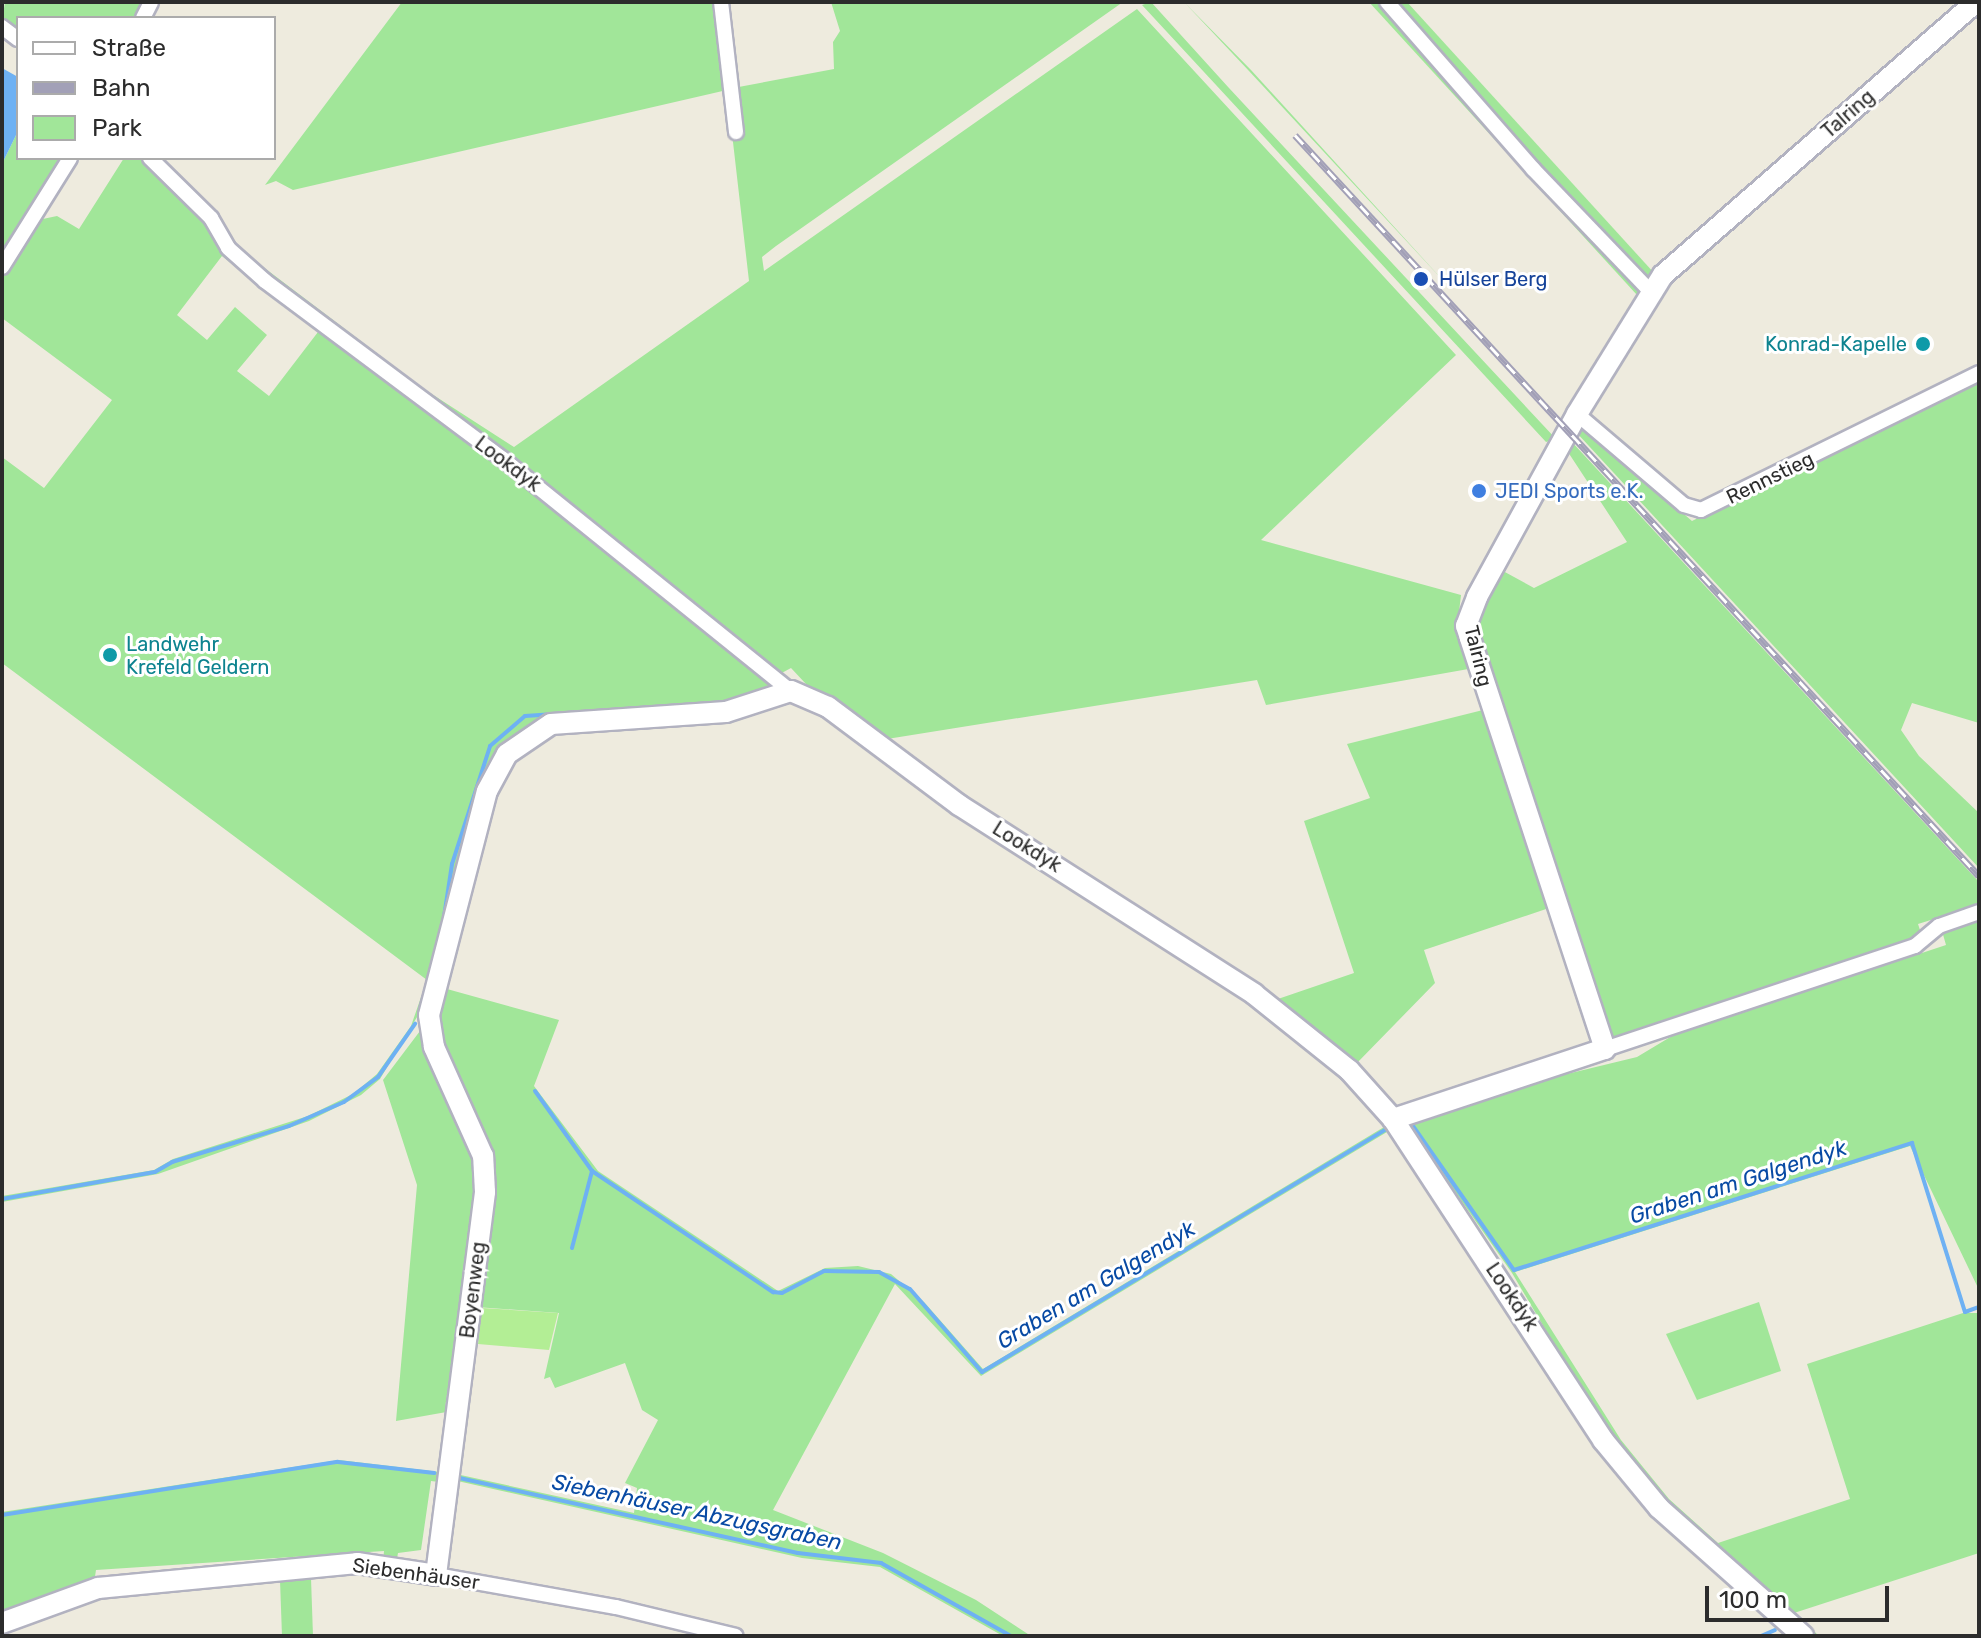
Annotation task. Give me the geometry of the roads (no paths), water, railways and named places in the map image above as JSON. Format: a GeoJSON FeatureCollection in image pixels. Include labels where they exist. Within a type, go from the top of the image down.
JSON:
{"type":"FeatureCollection","features":[{"type":"Feature","properties":{"kind":"street"},"geometry":{"type":"LineString","coordinates":[[721,2],[736,132]]}},
{"type":"Feature","properties":{"kind":"street"},"geometry":{"type":"LineString","coordinates":[[1387,2],[1533,169],[1650,291]]}},
{"type":"Feature","properties":{"kind":"street","name":"Talring"},"geometry":{"type":"LineString","coordinates":[[1605,1049],[1466,626],[1577,414],[1650,291],[1976,2]]}},
{"type":"Feature","properties":{"kind":"street"},"geometry":{"type":"LineString","coordinates":[[2,267],[69,160]]}},
{"type":"Feature","properties":{"kind":"street","name":"Lookdyk"},"geometry":{"type":"LineString","coordinates":[[152,160],[211,218],[228,248],[265,281],[503,459],[791,691],[828,707],[959,805],[1254,994],[1349,1070],[1393,1119],[1603,1440],[1659,1508],[1803,1636]]}},
{"type":"Feature","properties":{"kind":"street","name":"Rennstieg"},"geometry":{"type":"LineString","coordinates":[[1577,414],[1684,505],[1701,510],[1979,373]]}},
{"type":"Feature","properties":{"kind":"street","name":"Boyenweg"},"geometry":{"type":"LineString","coordinates":[[436,1575],[485,1192],[483,1156],[434,1047],[433,1006],[487,791],[518,743],[551,724],[726,712],[791,691]]}},
{"type":"Feature","properties":{"kind":"street"},"geometry":{"type":"LineString","coordinates":[[1393,1119],[1915,946],[1939,926],[1979,912]]}},
{"type":"Feature","properties":{"kind":"street","name":"Siebenhäuser"},"geometry":{"type":"LineString","coordinates":[[2,1623],[114,1586],[357,1563],[616,1607],[736,1636]]}},
{"type":"Feature","properties":{"kind":"water"},"geometry":{"type":"Polygon","coordinates":[[[2,68],[16,76],[16,135],[2,164],[2,68]]]}},
{"type":"Feature","properties":{"kind":"waterway"},"geometry":{"type":"LineString","coordinates":[[444,917],[452,864],[490,746],[525,716],[728,702]]}},
{"type":"Feature","properties":{"kind":"waterway"},"geometry":{"type":"LineString","coordinates":[[420,1009],[424,996]]}},
{"type":"Feature","properties":{"kind":"waterway","name":"Graben am Galgendyk"},"geometry":{"type":"LineString","coordinates":[[2,1199],[155,1172],[172,1162],[289,1126],[344,1102],[378,1077],[415,1024]]}},
{"type":"Feature","properties":{"kind":"waterway","name":"Graben am Galgendyk"},"geometry":{"type":"LineString","coordinates":[[535,1091],[592,1171],[773,1292],[782,1293],[824,1271],[879,1272],[910,1289],[982,1372],[1389,1127]]}},
{"type":"Feature","properties":{"kind":"waterway","name":"Graben am Galgendyk"},"geometry":{"type":"LineString","coordinates":[[1413,1126],[1514,1270],[1912,1143],[1965,1312],[1979,1307]]}},
{"type":"Feature","properties":{"kind":"waterway"},"geometry":{"type":"LineString","coordinates":[[572,1248],[592,1171]]}},
{"type":"Feature","properties":{"kind":"waterway","name":"Siebenhäuser Abzugsgraben"},"geometry":{"type":"LineString","coordinates":[[2,1515],[338,1462],[434,1473]]}},
{"type":"Feature","properties":{"kind":"waterway","name":"Siebenhäuser Abzugsgraben"},"geometry":{"type":"LineString","coordinates":[[455,1477],[798,1553],[881,1563],[1011,1636]]}},
{"type":"Feature","properties":{"kind":"waterway"},"geometry":{"type":"LineString","coordinates":[[1761,1636],[1775,1630]]}},
{"type":"Feature","properties":{"kind":"railway"},"geometry":{"type":"LineString","coordinates":[[1295,135],[1979,876]]}},
{"type":"Feature","properties":{"kind":"place","name":"Hülser Berg"},"geometry":{"type":"Point","coordinates":[1421,279]}},
{"type":"Feature","properties":{"kind":"place","name":"Konrad-Kapelle"},"geometry":{"type":"Point","coordinates":[1923,344]}},
{"type":"Feature","properties":{"kind":"place","name":"JEDI Sports e.K."},"geometry":{"type":"Point","coordinates":[1479,491]}},
{"type":"Feature","properties":{"kind":"place","name":"Landwehr Krefeld Geldern"},"geometry":{"type":"Point","coordinates":[110,655]}}]}
